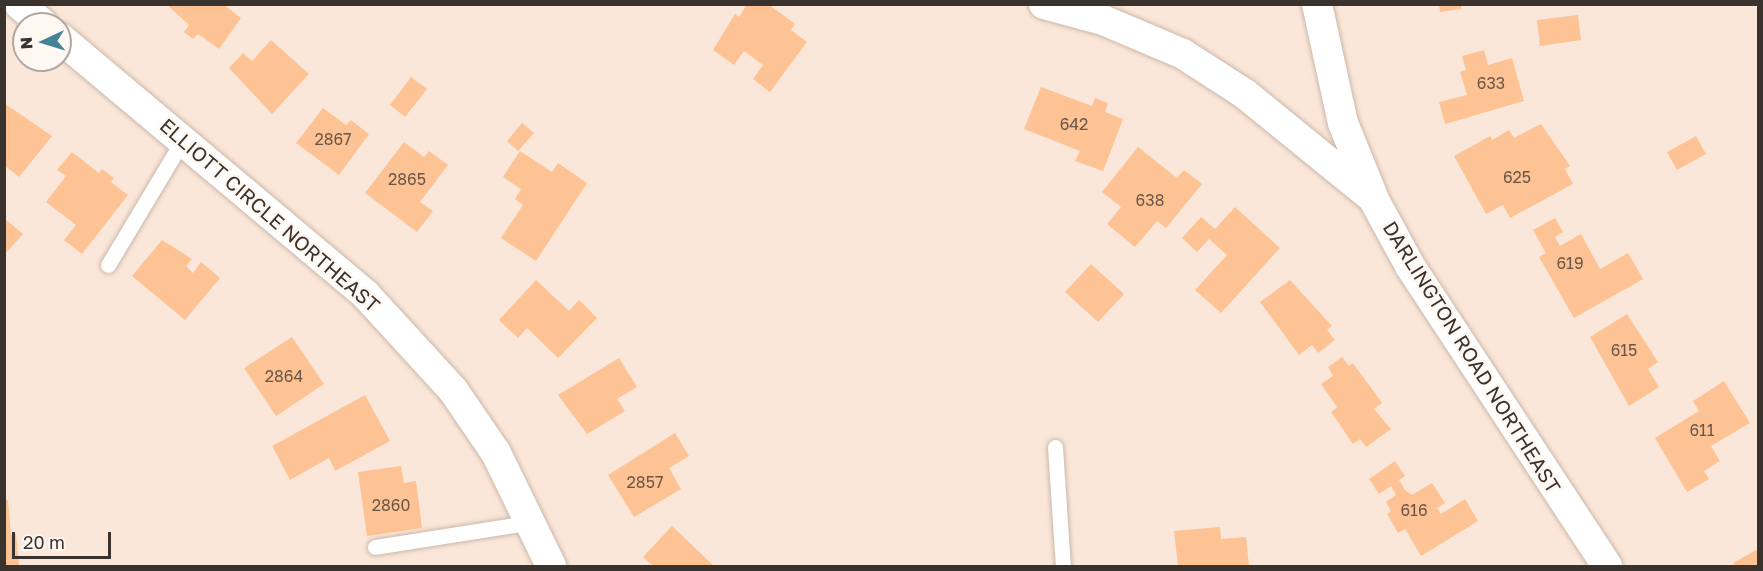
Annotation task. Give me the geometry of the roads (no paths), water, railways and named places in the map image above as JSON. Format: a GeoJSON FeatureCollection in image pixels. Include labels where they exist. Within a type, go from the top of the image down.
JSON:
{"type":"FeatureCollection","features":[{"type":"Feature","properties":{"kind":"street","name":"DARLINGTON ROAD NORTHEAST"},"geometry":{"type":"LineString","coordinates":[[1044,4],[1102,20],[1183,54],[1245,94],[1373,198],[1410,266],[1607,567]]}},
{"type":"Feature","properties":{"kind":"street"},"geometry":{"type":"LineString","coordinates":[[1317,4],[1343,123],[1373,198]]}},
{"type":"Feature","properties":{"kind":"street","name":"ELLIOTT CIRCLE NORTHEAST"},"geometry":{"type":"LineString","coordinates":[[72,48],[184,138],[365,294],[453,390],[496,453],[533,522],[551,567]]}},
{"type":"Feature","properties":{"kind":"lane"},"geometry":{"type":"LineString","coordinates":[[108,265],[184,138]]}},
{"type":"Feature","properties":{"kind":"lane"},"geometry":{"type":"LineString","coordinates":[[1055,447],[1063,567]]}},
{"type":"Feature","properties":{"kind":"lane"},"geometry":{"type":"LineString","coordinates":[[375,547],[533,522]]}}]}
